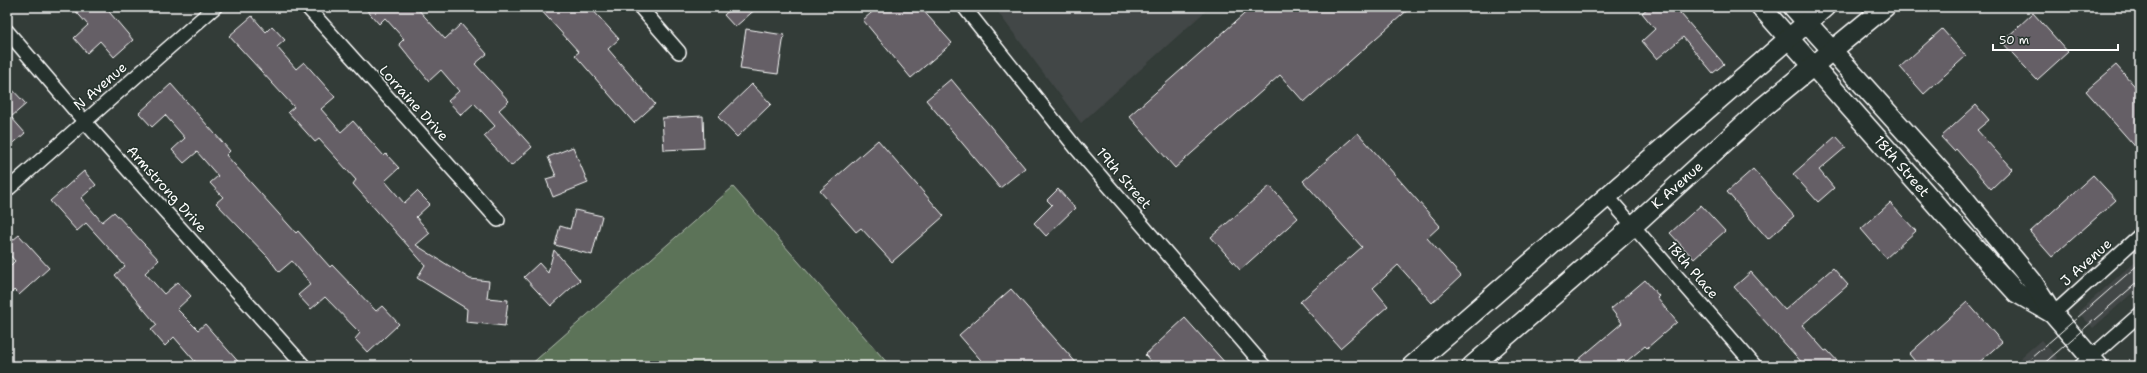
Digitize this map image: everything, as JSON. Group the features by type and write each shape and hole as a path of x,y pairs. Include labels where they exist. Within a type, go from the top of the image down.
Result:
{"main road":[{"name":"18th Street","path":"1761,7 1946,216 2017,293 2053,314"},
{"name":"18th Street","path":"1793,7 1953,185 2032,281 2053,314 2090,363"},
{"path":"1412,366 1825,7"},
{"name":"K Avenue","path":"1472,366 1633,226 1762,108 1885,7"}],"street":[{"name":"N Avenue","path":"7,190 215,7"},
{"name":"Lorraine Drive","path":"307,7 498,220"},
{"path":"640,7 679,52"},
{"name":"19th Street","path":"964,7 1076,148 1264,366"},
{"name":"Armstrong Drive","path":"7,31 84,121 304,366"},
{"name":"18th Place","path":"1607,196 1755,366"},
{"name":"J Avenue","path":"2053,314 2140,235"},
{"path":"2090,363 2140,314"}],"shaded area":[{"path":"994,7 1210,7 1081,123"},
{"path":"2140,257 2140,286 2093,328 2078,312"},
{"path":"2041,340 2058,358 2050,366 2011,366"}],"green space":[{"path":"733,187 890,366 529,366"}],"building":[{"path":"72,7 105,7 133,40 114,57 100,41 87,53 74,38 88,25"},
{"path":"364,7 416,7 445,39 461,24 487,54 475,64 509,101 499,110 532,147 511,166 484,136 495,126 474,103 461,115 448,101 459,91 441,70 429,81 399,44 404,39 385,18 379,24"},
{"path":"538,7 590,7 619,39 608,49 655,104 634,123 575,55 579,52"},
{"path":"733,7 758,7 735,27 724,15"},
{"path":"878,7 920,7 952,43 911,78 863,20"},
{"path":"1252,7 1411,7 1304,102 1280,75 1175,168 1129,116"},
{"path":"1649,7 1675,7 1724,64 1713,73 1683,37 1657,59 1642,41 1655,29 1642,13"},
{"path":"2033,13 2068,52 2037,80 2002,42"},
{"path":"252,16 266,32 272,26 285,40 277,47 296,69 304,62 335,97 321,109 341,132 353,121 384,156 386,154 399,168 385,181 404,203 417,191 430,204 416,217 430,233 416,245 470,279 489,281 487,298 508,300 505,326 466,322 467,309 417,278 425,265 353,184 356,180 319,139 315,142 288,112 294,107 229,36"},
{"path":"746,29 784,35 778,74 740,69"},
{"path":"1942,29 1966,56 1924,94 1900,67"},
{"path":"2116,65 2140,92 2140,152 2086,91"},
{"path":"951,79 1025,168 1000,188 926,100"},
{"path":"7,84 26,104 11,117 25,133 7,149"},
{"path":"171,84 230,151 226,155 296,233 298,231 330,267 332,265 376,311 382,306 399,324 368,353 355,339 360,333 325,297 311,309 298,295 311,284 292,261 279,272 268,257 216,203 223,197 210,183 218,176 197,152 184,163 172,150 185,138 165,115 152,127 139,113"},
{"path":"752,84 771,104 737,137 718,117"},
{"path":"1976,105 1989,120 1977,130 2012,169 1991,189 1956,149 1954,151 1941,137"},
{"path":"703,116 704,148 664,150 662,118"},
{"path":"1358,133 1440,226 1427,238 1461,276 1432,303 1398,265 1373,288 1388,306 1340,348 1300,302 1362,247 1303,181"},
{"path":"1836,136 1846,147 1819,170 1834,188 1818,202 1793,174"},
{"path":"878,140 944,216 892,262 861,228 856,232 820,191"},
{"path":"573,147 588,183 553,197 546,179 556,176 548,157"},
{"path":"1753,169 1794,216 1768,239 1727,192"},
{"path":"84,171 96,185 81,198 102,222 114,212 159,260 145,273 164,294 178,282 191,296 177,309 198,330 205,324 242,366 199,366 174,337 165,346 151,330 157,325 115,275 125,266 86,223 77,231 50,201"},
{"path":"2093,175 2116,200 2052,257 2030,232"},
{"path":"1270,186 1298,218 1240,270 1211,237"},
{"path":"1058,189 1075,208 1046,236 1034,223 1052,205 1047,200"},
{"path":"1890,203 1916,231 1886,258 1861,229"},
{"path":"1701,205 1725,231 1694,259 1670,233"},
{"path":"575,210 602,216 592,255 555,245 560,226 570,229"},
{"path":"19,235 49,268 19,295 14,290 7,299 7,269 15,261 7,252 7,245"},
{"path":"554,250 580,280 551,306 524,277 539,263 548,273"},
{"path":"1833,268 1848,285 1802,325 1825,351 1827,350 1842,366 1805,366 1734,287 1751,272 1785,310"},
{"path":"1645,280 1659,296 1657,298 1677,322 1647,348 1645,346 1621,366 1571,366 1622,323 1611,309"},
{"path":"1011,289 1079,366 986,366 959,335"},
{"path":"1967,302 2002,342 1975,366 1919,366 1909,354"},
{"path":"1185,318 1228,366 1155,366 1145,355"}],"tram line":[{"path":"2022,366 2140,263"},
{"path":"2041,366 2140,280"}]}
